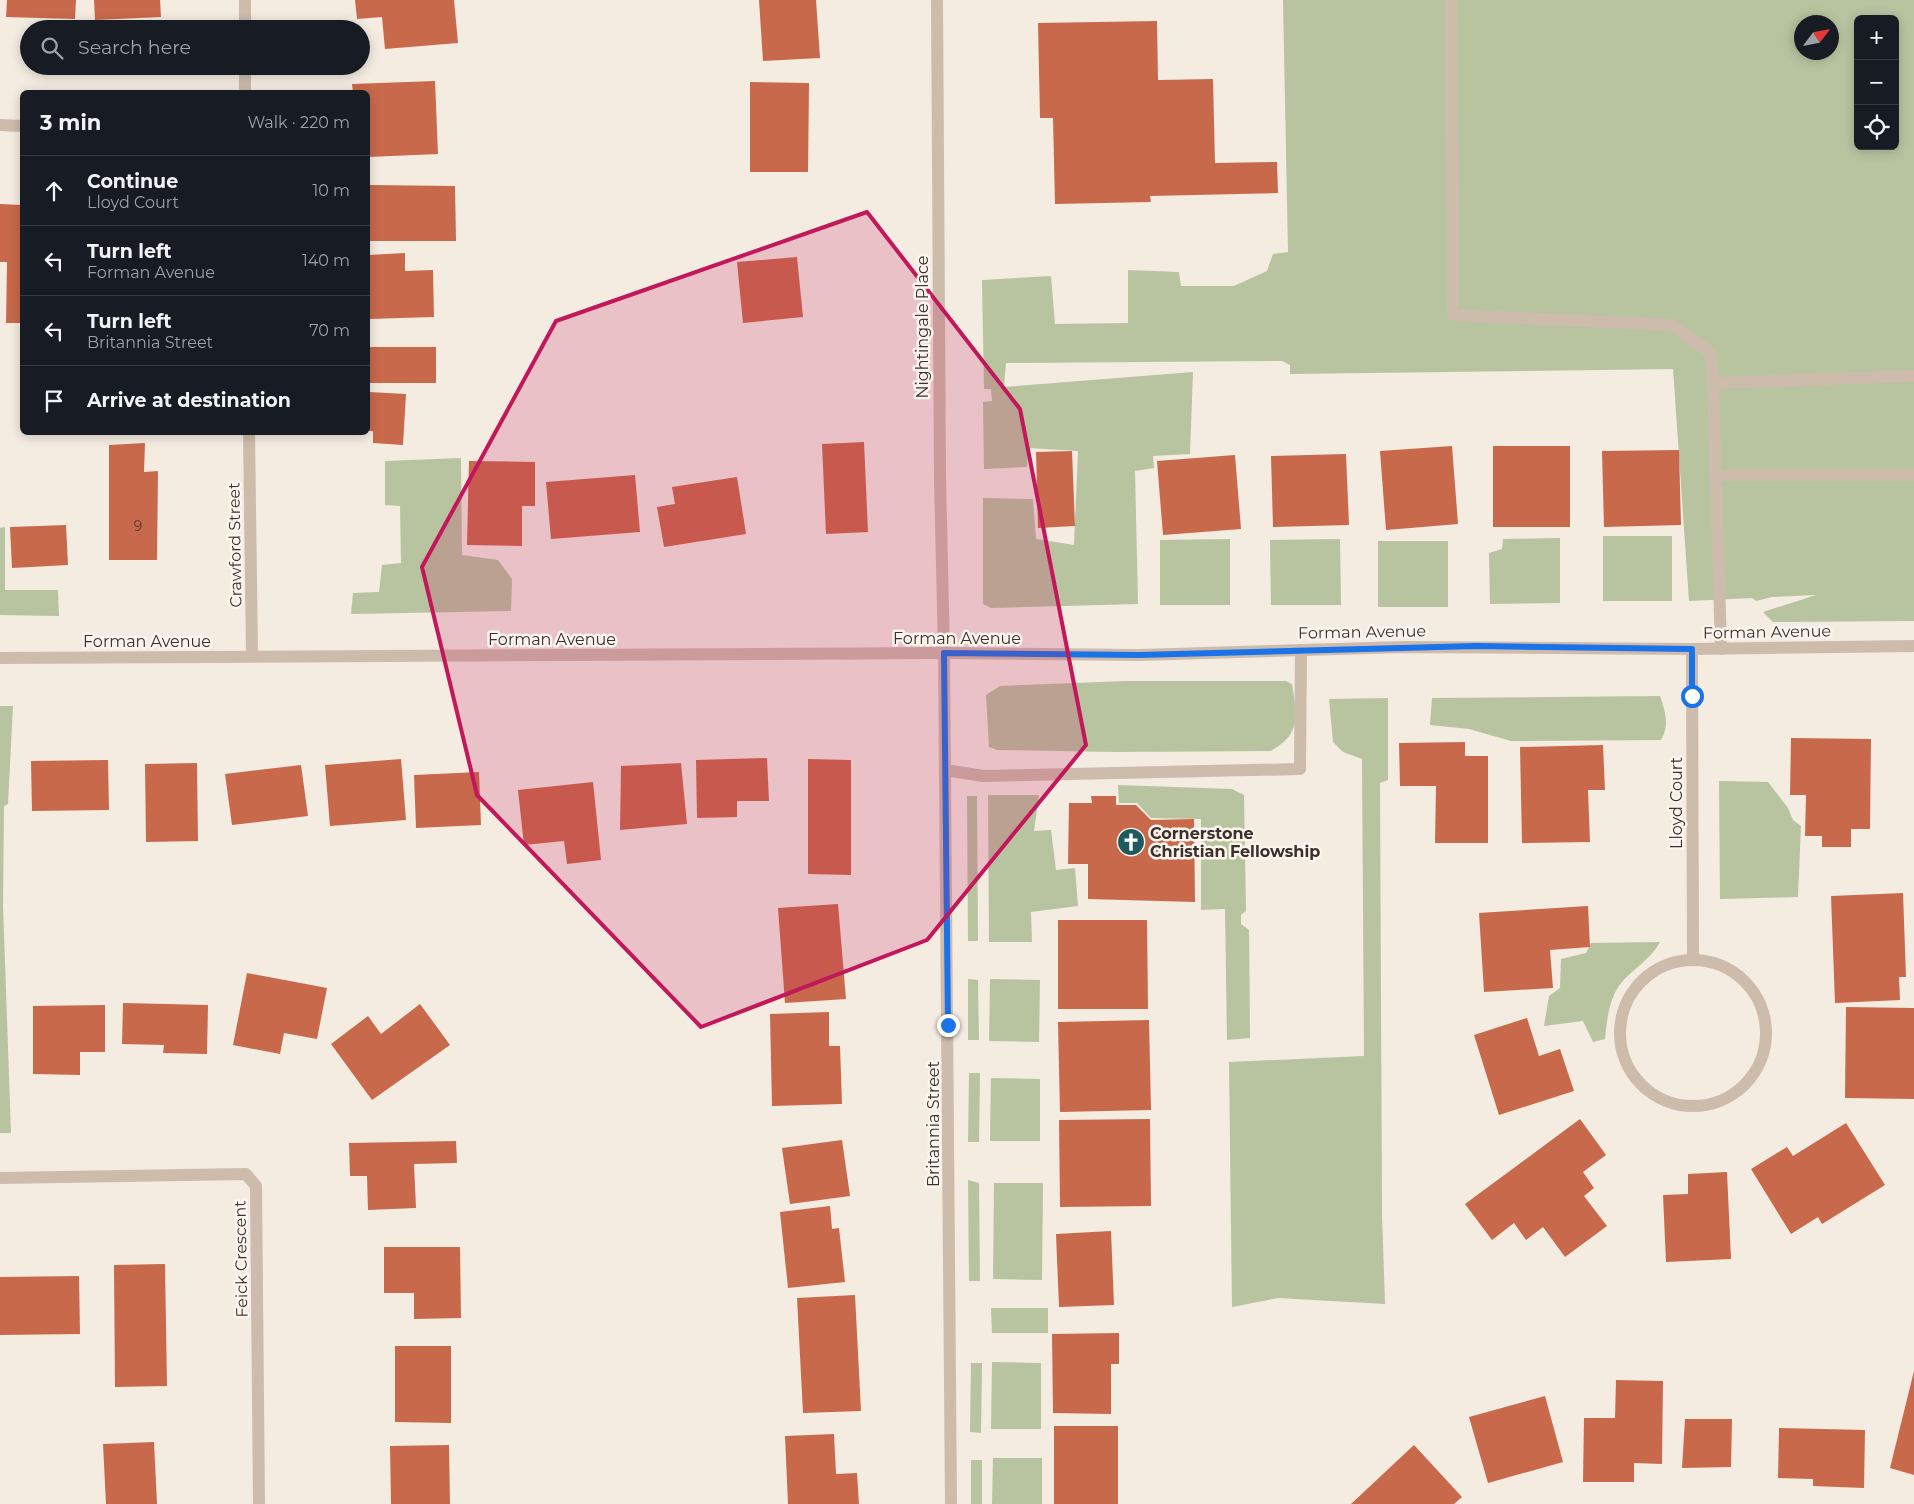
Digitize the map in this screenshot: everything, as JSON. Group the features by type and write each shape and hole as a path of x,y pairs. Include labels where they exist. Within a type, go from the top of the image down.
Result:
{"street":[{"path":"245,0 245,20"},
{"name":"Nightingale Place","path":"937,0 940,477 944,653"},
{"path":"1451,0 1453,315 1671,325 1710,352 1714,383 1721,649"},
{"path":"245,75 245,90"},
{"path":"0,126 20,126"},
{"path":"1714,383 1914,376"},
{"name":"Crawford Street","path":"249,435 252,656"},
{"path":"1716,475 1914,475"},
{"name":"Forman Avenue","path":"0,658 944,653 1139,655 1476,646 1692,649 1914,646"},
{"name":"Lloyd Court","path":"1692,649 1693,957"},
{"path":"945,770 983,776 1300,769 1301,650"},
{"name":"Britannia Street","path":"944,653 952,1504"},
{"path":"1693,957 1728,968 1748,984 1761,1006 1766,1031 1765,1046 1757,1069 1740,1090 1713,1104 1688,1107 1652,1094 1634,1077 1622,1052 1619,1026 1626,1002 1644,978 1666,964 1693,957"},
{"name":"Feick Crescent","path":"0,1178 246,1174 256,1186 259,1504"}],"highlighted area":[{"path":"867,212 1020,409 1086,745 927,940 701,1027 477,795 422,567 556,321"}],"green space":[{"path":"1283,0 1914,0 1914,621 1773,622 1763,612 1816,595 1772,597 1756,601 1752,598 1689,601 1673,369 1290,374 1290,365 1282,361 1006,363 1004,387 1193,372 1190,454 1153,456 1154,468 1135,471 1138,604 991,608 983,604 983,498 1033,499 1036,539 1074,545 1078,451 1028,448 1027,467 984,469 983,402 992,401 991,389 984,389 982,280 1051,276 1055,324 1128,323 1128,270 1179,272 1181,286 1234,286 1267,271 1273,254 1288,252"},
{"path":"461,458 462,555 498,560 512,579 511,611 351,614 353,593 379,592 382,565 401,563 400,506 385,505 385,461"},
{"path":"5,527 5,590 58,590 59,616 0,615 0,528"},
{"path":"1603,536 1672,536 1672,601 1603,601"},
{"path":"1560,538 1560,603 1490,604 1489,553 1502,549 1503,539"},
{"path":"1230,539 1230,605 1160,605 1160,540"},
{"path":"1340,539 1341,605 1271,605 1270,540"},
{"path":"1378,541 1448,541 1448,607 1378,607"},
{"path":"1126,681 1286,681 1292,684 1296,715 1295,723 1288,737 1271,751 1116,752 997,750 989,747 986,695 1000,686"},
{"path":"1660,696 1666,723 1661,740 1511,741 1469,729 1430,725 1432,698"},
{"path":"1388,698 1388,780 1380,783 1382,1213 1385,1304 1278,1298 1232,1307 1229,1062 1364,1056 1362,759 1343,752 1333,742 1329,699"},
{"path":"0,706 13,706 8,804 4,806 3,905 11,1133 0,1133"},
{"path":"1719,781 1768,782 1788,808 1793,820 1801,826 1798,897 1720,899"},
{"path":"1118,785 1232,789 1244,795 1246,911 1241,915 1241,924 1249,930 1250,1038 1227,1040 1225,909 1201,910 1201,819 1151,818 1137,803 1119,803"},
{"path":"988,795 1039,795 1034,831 1051,830 1056,870 1075,868 1078,906 1031,912 1032,942 989,942"},
{"path":"967,796 977,796 978,941 968,941"},
{"path":"1660,942 1652,953 1622,982 1614,995 1609,1009 1605,1039 1593,1042 1583,1021 1544,1026 1549,996 1560,988 1561,959 1586,953 1591,943"},
{"path":"968,979 978,980 979,1040 968,1040"},
{"path":"990,979 1040,980 1039,1042 989,1041"},
{"path":"969,1073 980,1073 979,1142 968,1142"},
{"path":"991,1078 1040,1079 1040,1141 990,1141"},
{"path":"968,1180 979,1183 980,1281 969,1281"},
{"path":"994,1183 1043,1183 1042,1280 993,1279"},
{"path":"991,1308 1048,1308 1048,1333 992,1333"},
{"path":"992,1362 1041,1363 1041,1429 991,1429"},
{"path":"971,1363 982,1363 981,1433 970,1432"},
{"path":"993,1458 1042,1458 1042,1504 992,1504"},
{"path":"971,1460 982,1460 982,1504 971,1504"}],"building":[{"path":"7,0 76,0 75,19 6,17"},
{"path":"94,0 160,0 161,17 95,20"},
{"path":"355,0 454,0 458,43 385,49 382,17 357,19"},
{"path":"759,0 816,0 820,58 763,61"},
{"path":"1157,21 1158,80 1213,79 1215,163 1277,162 1278,193 1150,196 1151,202 1055,204 1053,118 1040,118 1038,23"},
{"path":"435,81 438,154 370,157 370,90 353,90 352,84"},
{"path":"750,82 809,83 808,172 750,172"},
{"path":"370,185 455,186 456,241 370,241"},
{"path":"0,204 20,205 20,323 6,323 7,262 0,262"},
{"path":"405,253 405,271 433,270 434,317 370,319 370,255"},
{"path":"797,257 803,317 743,323 737,262"},
{"path":"370,347 436,347 436,383 370,383"},
{"path":"370,392 406,394 403,445 373,443 373,431 370,431"},
{"path":"864,442 868,532 826,534 822,444"},
{"path":"145,443 144,472 158,471 157,560 109,560 109,445"},
{"path":"1452,446 1458,524 1386,530 1380,451"},
{"path":"1493,446 1570,446 1570,527 1493,527"},
{"path":"1679,450 1681,525 1604,527 1602,451"},
{"path":"1072,451 1075,526 1038,528 1036,452"},
{"path":"1346,454 1349,525 1273,527 1271,456"},
{"path":"1235,455 1241,529 1163,535 1157,461"},
{"path":"469,461 535,462 535,506 522,506 522,546 467,545"},
{"path":"635,475 640,532 551,539 546,482"},
{"path":"737,477 746,534 664,547 657,507 675,504 672,487"},
{"path":"66,525 68,565 12,568 10,527"},
{"path":"1791,738 1871,739 1870,829 1851,829 1851,847 1822,847 1822,836 1805,836 1806,795 1790,795"},
{"path":"1465,742 1465,756 1488,756 1488,843 1435,843 1436,786 1400,786 1399,743"},
{"path":"1603,745 1605,790 1588,790 1590,842 1522,843 1520,747"},
{"path":"767,758 769,801 737,801 737,817 697,818 696,760"},
{"path":"401,759 406,820 330,826 325,765"},
{"path":"808,759 851,760 851,875 808,874"},
{"path":"108,760 109,810 32,811 31,761"},
{"path":"197,763 198,841 146,842 145,764"},
{"path":"681,763 687,824 620,830 621,766"},
{"path":"301,765 308,816 232,825 225,774"},
{"path":"479,772 481,825 416,828 414,775"},
{"path":"593,782 601,860 567,864 564,841 524,845 518,790"},
{"name":"Cornerstone Christian Fellowship","path":"1091,796 1116,796 1116,805 1136,805 1151,820 1194,819 1195,902 1088,899 1088,864 1068,864 1069,803 1092,803"},
{"path":"1903,893 1906,977 1899,977 1900,1000 1835,1003 1831,896"},
{"path":"838,904 846,999 785,1003 778,908"},
{"path":"1588,906 1590,947 1550,950 1553,988 1484,992 1479,913"},
{"path":"1058,920 1147,920 1148,1009 1058,1009"},
{"path":"247,973 327,988 317,1039 284,1033 280,1054 233,1045"},
{"path":"123,1003 208,1005 207,1054 163,1053 164,1045 122,1044"},
{"path":"420,1004 450,1045 372,1100 331,1044 368,1016 381,1034"},
{"path":"105,1005 105,1052 80,1052 80,1075 33,1074 33,1006"},
{"path":"1846,1007 1914,1008 1914,1099 1845,1098"},
{"path":"829,1012 829,1046 840,1046 842,1104 772,1106 770,1014"},
{"path":"1527,1018 1539,1056 1560,1049 1574,1091 1499,1115 1474,1035"},
{"path":"1149,1020 1151,1110 1060,1112 1058,1022"},
{"path":"1150,1119 1151,1206 1060,1207 1059,1120"},
{"path":"1580,1119 1606,1155 1583,1172 1594,1188 1584,1196 1607,1226 1565,1257 1543,1227 1526,1240 1514,1223 1492,1240 1465,1204"},
{"path":"1846,1123 1885,1185 1822,1224 1818,1217 1791,1234 1751,1169 1787,1147 1793,1156"},
{"path":"842,1140 850,1196 790,1204 782,1148"},
{"path":"456,1141 457,1163 414,1164 416,1208 368,1210 367,1176 350,1176 349,1143"},
{"path":"1727,1172 1731,1259 1666,1262 1663,1195 1688,1194 1688,1174"},
{"path":"830,1206 832,1229 839,1228 845,1282 788,1288 780,1212"},
{"path":"1111,1231 1114,1305 1059,1307 1056,1234"},
{"path":"384,1247 460,1247 461,1318 414,1319 414,1293 384,1293"},
{"path":"165,1264 167,1386 115,1387 114,1265"},
{"path":"79,1276 80,1334 0,1335 0,1277"},
{"path":"855,1295 861,1411 803,1413 797,1298"},
{"path":"1119,1333 1119,1364 1111,1364 1111,1414 1053,1413 1052,1334"},
{"path":"395,1346 451,1346 451,1423 395,1422"},
{"path":"1914,1371 1914,1475 1890,1468"},
{"path":"1616,1380 1663,1381 1662,1464 1634,1463 1634,1482 1583,1482 1584,1418 1615,1418"},
{"path":"1545,1396 1563,1462 1488,1483 1469,1417"},
{"path":"1685,1419 1732,1419 1731,1467 1682,1468"},
{"path":"1054,1426 1118,1426 1118,1504 1054,1504"},
{"path":"1779,1428 1865,1430 1864,1488 1813,1486 1813,1479 1778,1478"},
{"path":"834,1434 836,1474 857,1473 859,1504 788,1504 785,1436"},
{"path":"154,1442 157,1504 106,1504 103,1444"},
{"path":"449,1445 450,1504 391,1504 390,1446"},
{"path":"1414,1445 1462,1497 1454,1504 1351,1504"}],"place":[{"name":"Cornerstone Christian Fellowship","path":"1131,842"}],"route":[{"path":"948,1025 944,653 1139,655 1476,646 1692,649 1692,696"}]}
